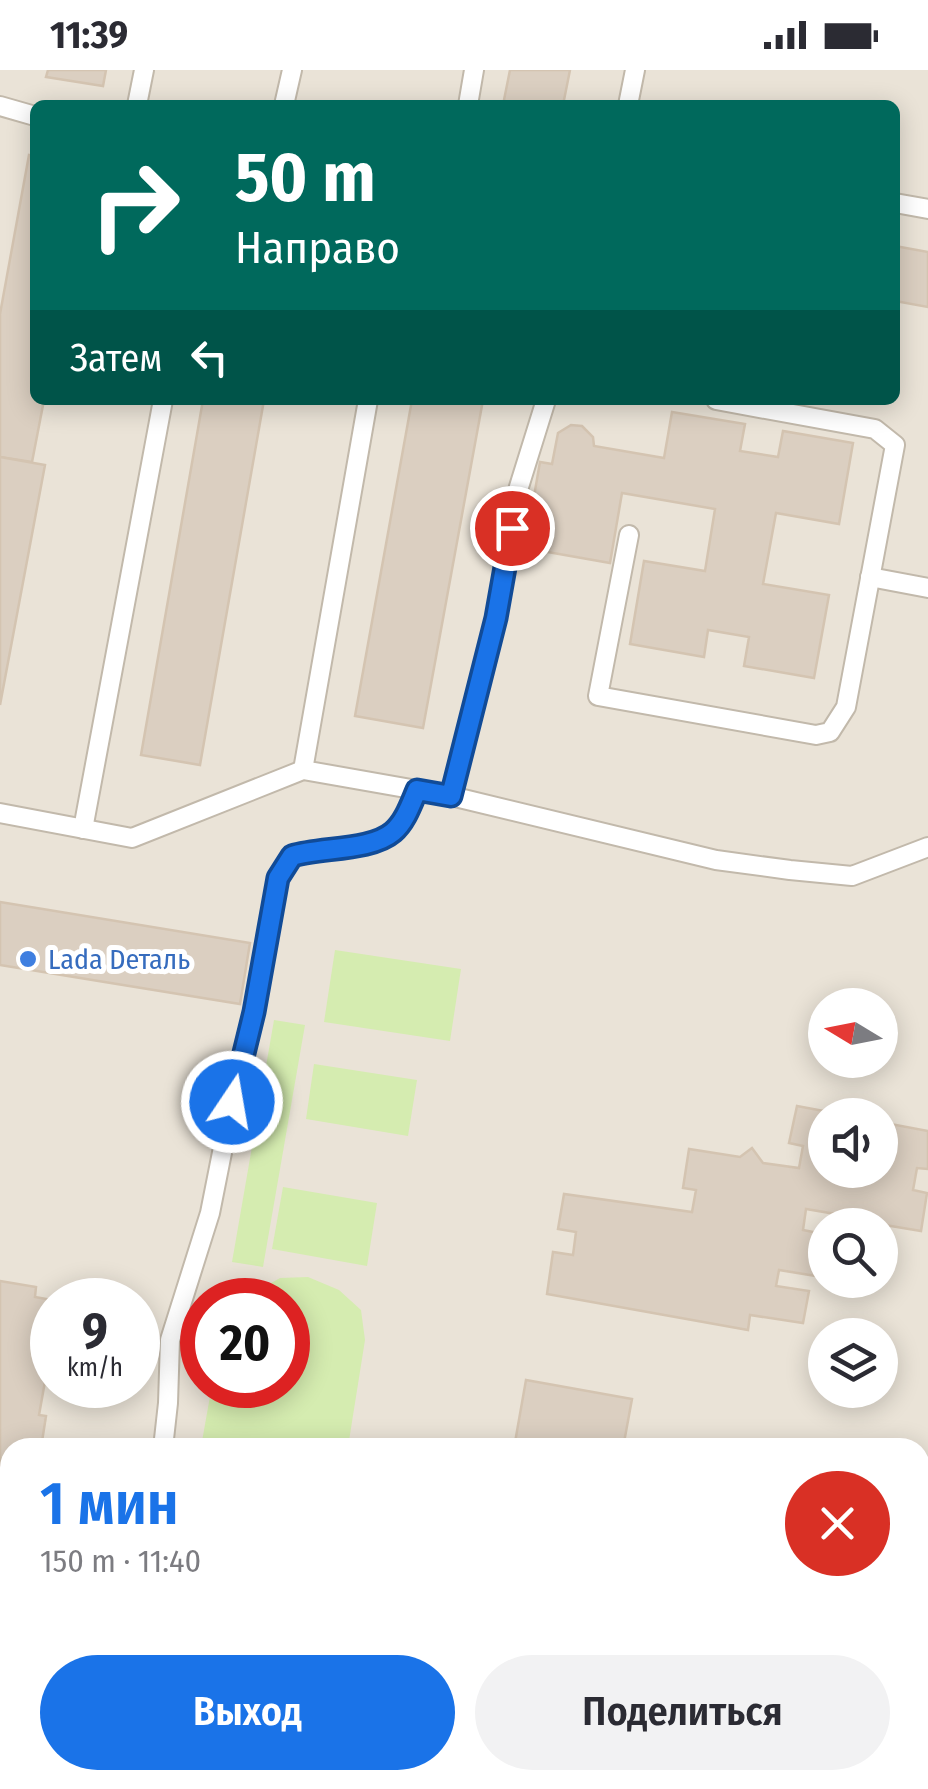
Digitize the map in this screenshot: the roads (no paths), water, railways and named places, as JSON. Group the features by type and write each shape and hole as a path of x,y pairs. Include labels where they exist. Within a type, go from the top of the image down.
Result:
{"lane":[{"path":"137,100 144,70"},
{"path":"285,100 292,70"},
{"path":"469,100 474,70"},
{"path":"629,100 635,70"},
{"path":"0,106 30,115"},
{"path":"900,204 928,209"},
{"path":"83,829 162,405"},
{"path":"302,770 367,405"},
{"path":"451,796 496,618 518,490 544,405"},
{"path":"630,535 598,696 816,735 830,732 846,707 895,444 874,429 743,405"},
{"path":"870,577 928,588"},
{"path":"0,813 132,838 302,770 451,796 716,860 790,870 852,876 928,847"},
{"path":"164,1438 170,1340 210,1213 238,1067 254,1012 278,878 292,856 390,836 400,825 417,790"}],"place":[{"name":"Lada Dеталь","path":"28,959"}]}
